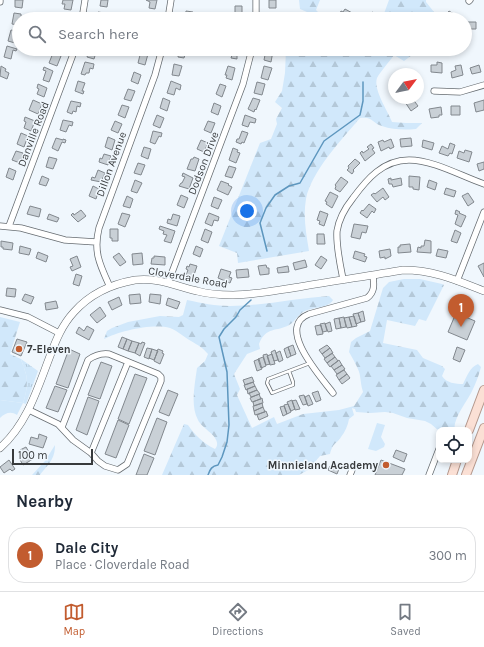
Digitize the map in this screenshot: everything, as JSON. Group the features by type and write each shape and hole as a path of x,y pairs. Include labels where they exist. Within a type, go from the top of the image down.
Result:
{"main road":[{"path":"470,427 484,390"},
{"path":"466,475 484,428"},
{"path":"452,475 456,463"}],"street":[{"path":"83,12 85,0"},
{"path":"169,12 171,0"},
{"path":"256,0 256,12"},
{"name":"Danville Road","path":"9,226 72,56"},
{"name":"Dillon Avenue","path":"110,287 98,259 96,242 98,228 155,75 160,56"},
{"name":"Dodson Drive","path":"168,283 243,84 250,56"},
{"path":"434,91 460,92 484,85"},
{"path":"343,279 337,239 338,224 349,203 365,182 378,170 403,160 420,161 484,184"},
{"path":"457,280 484,212"},
{"path":"0,226 9,226 38,232 65,240 96,242"},
{"name":"Cloverdale Road","path":"0,448 17,431 29,410 59,333 67,320 92,296 110,287 135,280 158,281 204,292 234,295 261,293 403,270 415,270 438,274 484,291"},
{"path":"333,393 300,346 296,334 296,328 299,321 309,314 367,298 371,295 374,289 373,275"},
{"path":"0,310 28,317 59,333"},
{"path":"29,410 62,427 73,440 91,453 98,461 112,469 118,470 127,464 160,381 160,377 158,374 109,354 103,353 93,357 88,360 62,427"},
{"path":"91,453 128,362"},
{"path":"429,475 436,457"}],"lane":[{"path":"289,371 294,384 272,392 267,383 268,380 289,371 311,362"}],"green space":[{"path":"299,0 320,0 316,10 318,12 307,12 300,9"},
{"path":"389,0 426,0 434,12 385,12"},
{"path":"286,56 393,56 377,78 376,83 379,94 392,122 422,123 416,129 408,130 382,126 368,118 360,118 328,156 309,189 306,199 305,218 309,251 238,263 237,253 219,246 260,143 271,139 277,124 276,119 282,108 275,102 282,91"},
{"path":"396,56 411,56 404,61"},
{"path":"404,279 420,279 444,285 426,321 419,319 415,326 387,320 383,343 417,350 423,358 442,366 445,369 442,376 451,383 463,384 469,372 475,365 478,364 481,367 470,395 458,416 455,427 436,427 436,428 425,421 407,418 393,413 356,412 355,409 352,408 354,415 349,419 345,431 339,440 333,445 330,454 320,456 308,470 299,475 162,475 184,424 188,425 193,432 211,447 215,449 217,445 215,437 198,420 194,408 197,368 205,361 208,354 198,345 170,328 155,326 146,327 118,333 104,339 107,331 128,322 160,316 179,317 183,315 187,300 219,305 242,306 329,296 333,300 328,305 305,311 289,325 272,330 265,334 259,344 260,349 247,354 234,374 240,389 237,395 252,428 274,417 277,424 303,414 339,410 354,406 363,392 359,371 349,352 351,342 370,331 383,288 389,282"},
{"path":"0,317 20,322 10,354 21,359 26,375 27,387 23,403 0,400"},
{"path":"21,359 38,371 26,404 23,403 27,379"},
{"path":"0,400 23,403 17,415 8,413 0,418"},
{"path":"377,423 385,425 381,437 385,444 384,447 376,451 368,449"},
{"path":"55,445 54,454 48,465 40,475 32,475 45,461"}],"building":[{"path":"15,0 23,0 22,8 15,7"},
{"path":"63,0 73,0 71,10 64,9 65,4 62,4"},
{"path":"101,0 108,0 107,7 100,6"},
{"path":"146,0 157,0 155,9 149,8 150,2"},
{"path":"269,0 276,0 276,8 269,8"},
{"path":"235,6 242,6 242,12 235,12"},
{"path":"345,9 350,12 343,12"},
{"path":"472,22 476,22 476,29 472,29"},
{"path":"11,30 12,30 12,42 8,41"},
{"path":"7,46 12,48 11,59 4,57"},
{"path":"52,56 61,56 57,66 49,63"},
{"path":"87,56 95,56 94,59"},
{"path":"140,56 147,56 145,65 138,63"},
{"path":"232,56 237,56 237,59 231,58"},
{"path":"265,56 272,56 271,62 264,60"},
{"path":"85,62 94,64 93,69 90,68 89,73 86,73 85,75 81,74"},
{"path":"437,62 442,63 442,73 431,72 431,65 437,65"},
{"path":"174,64 182,66 179,76 172,75"},
{"path":"461,65 463,75 452,78 451,72 456,70 455,66"},
{"path":"479,65 481,72 472,74 470,68"},
{"path":"1,66 9,73 7,79 0,76"},
{"path":"228,66 235,68 232,80 226,78 227,75 225,75"},
{"path":"264,66 272,68 268,80 261,78"},
{"path":"44,67 53,71 49,82 43,80 46,71 43,70"},
{"path":"134,72 141,75 138,84 131,81"},
{"path":"78,81 85,83 82,91 84,91 83,94 75,91"},
{"path":"171,81 181,85 180,90 176,88 174,95 167,93"},
{"path":"257,82 265,84 262,95 254,93"},
{"path":"38,84 47,88 44,97 37,94 39,89 37,88"},
{"path":"220,84 226,86 222,97 216,94"},
{"path":"128,89 135,91 131,101 124,99"},
{"path":"163,98 170,101 167,111 160,108"},
{"path":"253,98 260,100 254,112 248,109"},
{"path":"33,100 42,104 38,114 29,110"},
{"path":"484,100 484,110 476,112 474,103"},
{"path":"71,101 81,103 80,107 77,106 76,112 73,111 72,114 67,112"},
{"path":"214,103 221,106 218,115 211,112"},
{"path":"406,104 416,104 418,106 411,111"},
{"path":"122,105 129,107 125,118 118,115"},
{"path":"451,106 460,106 460,115 451,115"},
{"path":"441,107 442,115 431,118 429,109"},
{"path":"157,115 164,118 160,128 153,125"},
{"path":"245,115 256,119 255,123 250,122 248,127 242,125"},
{"path":"25,117 35,121 31,131 24,128 26,122 24,121"},
{"path":"63,120 73,122 72,126 69,125 66,132 60,130"},
{"path":"115,121 122,124 118,133 111,130"},
{"path":"208,121 215,123 211,133 204,130"},
{"path":"153,131 162,133 161,137 159,136 155,144 150,142"},
{"path":"242,131 248,133 244,143 242,142 241,144 236,142"},
{"path":"21,133 28,136 24,147 17,144"},
{"path":"108,137 115,140 112,150 105,147"},
{"path":"56,138 66,140 65,143 62,142 58,151 52,148"},
{"path":"411,138 412,146 401,147 400,139"},
{"path":"391,139 394,147 390,149 389,147 381,151 378,142 383,140 384,142"},
{"path":"201,140 208,143 204,152 197,149"},
{"path":"423,140 434,143 432,150 422,147"},
{"path":"450,143 455,145 452,154 450,153 448,156 439,153 442,146 448,149"},
{"path":"371,144 375,153 365,161 360,153 362,151 363,153 369,149 367,147"},
{"path":"144,147 151,149 148,159 141,156"},
{"path":"233,148 238,150 237,152 240,153 236,163 229,160"},
{"path":"465,150 472,152 469,162 457,158 459,151 464,153"},
{"path":"16,151 23,153 20,163 12,160"},
{"path":"104,154 111,156 108,165 99,162 100,158 102,159"},
{"path":"49,157 57,159 53,169 46,167"},
{"path":"194,157 199,159 195,171 187,169 191,159"},
{"path":"355,159 360,163 353,170 354,171 352,174 347,170 349,168 348,166"},
{"path":"484,162 484,169 479,171 477,164"},
{"path":"138,163 145,165 141,175 134,173"},
{"path":"229,166 236,168 232,178 225,176"},
{"path":"9,168 16,171 13,180 6,177"},
{"path":"98,170 105,173 101,182 91,180 92,177 95,178"},
{"path":"183,173 193,178 189,189 179,186 185,177 182,176"},
{"path":"42,176 49,179 46,186 39,184"},
{"path":"409,176 420,177 419,190 409,187"},
{"path":"341,177 348,182 340,192 335,189 335,185"},
{"path":"391,178 391,180 401,178 402,185 393,187 392,184 389,184 388,179"},
{"path":"135,180 142,183 137,193 131,191"},
{"path":"429,180 437,183 435,190 427,187"},
{"path":"221,181 232,187 228,195 217,190"},
{"path":"93,186 99,189 96,199 89,196"},
{"path":"383,188 389,197 385,200 383,197 377,202 371,195"},
{"path":"446,188 456,191 454,197 444,194"},
{"path":"330,192 338,196 332,208 326,204 327,202 325,201"},
{"path":"468,193 474,202 468,206 462,196"},
{"path":"181,195 188,198 184,208 177,205"},
{"path":"127,196 133,199 130,208 123,206"},
{"path":"214,197 222,200 218,209 211,206"},
{"path":"369,204 376,209 374,213 372,211 367,218 360,213"},
{"path":"30,206 41,209 39,217 27,214"},
{"path":"81,210 86,216 78,222 71,215 73,213 74,215"},
{"path":"456,210 466,216 461,227 455,224 458,215 455,214"},
{"path":"320,211 328,214 324,226 319,224 320,221 317,220"},
{"path":"122,213 130,215 125,227 118,224"},
{"path":"209,213 219,217 218,221 214,220 212,226 205,223"},
{"path":"49,214 59,218 57,222 47,219"},
{"path":"173,214 180,216 177,226 167,223 168,219 171,220"},
{"path":"354,224 368,226 366,233 362,232 360,239 351,237"},
{"path":"160,226 175,231 171,243 164,241 167,235 163,234 164,231 159,229"},
{"path":"110,229 118,229 118,241 112,241 112,238 110,238"},
{"path":"205,229 212,232 208,243 201,240"},
{"path":"455,230 461,233 457,243 451,241"},
{"path":"317,234 324,234 325,244 317,244"},
{"path":"425,240 431,241 431,253 417,252 418,247 421,248 421,246 424,246"},
{"path":"1,241 13,243 12,250 3,249 3,247 1,247"},
{"path":"410,244 411,252 398,253 398,247 400,247 400,245"},
{"path":"20,246 31,249 29,255 19,253"},
{"path":"196,246 203,249 200,257 193,254"},
{"path":"390,249 391,256 385,259 385,257 380,258 379,251"},
{"path":"438,249 448,251 446,258 436,256"},
{"path":"355,251 365,254 364,256 367,257 365,262 353,258"},
{"path":"38,252 48,256 46,262 36,258"},
{"path":"119,253 126,262 120,266 113,257"},
{"path":"142,253 143,264 133,265 132,254"},
{"path":"77,256 81,267 72,271 70,267 73,266 70,259"},
{"path":"154,256 165,257 165,265 151,264"},
{"path":"321,256 327,260 321,269 315,265"},
{"path":"305,260 307,267 295,270 293,263"},
{"path":"484,263 484,277 478,266"},
{"path":"190,264 197,266 193,278 186,275 188,270 186,269 187,266 189,267"},
{"path":"266,265 267,268 269,268 269,274 260,275 258,266"},
{"path":"288,266 289,272 278,273 277,268"},
{"path":"221,269 231,272 229,277 232,278 230,283 218,278"},
{"path":"248,269 249,277 237,278 236,270"},
{"path":"76,274 82,276 79,286 73,284"},
{"path":"7,288 16,289 15,297 6,296"},
{"path":"25,294 34,297 31,304 22,300"},
{"path":"140,294 141,303 130,304 129,295"},
{"path":"150,294 161,295 160,304 149,302"},
{"path":"119,297 122,305 112,310 108,302"},
{"path":"168,298 180,302 177,309 166,305"},
{"path":"56,301 58,308 46,310 45,303"},
{"path":"100,307 106,316 97,323 90,315"},
{"path":"363,311 365,321 361,322 358,313"},
{"path":"358,313 361,322 356,324 353,314"},
{"path":"456,313 475,321 467,340 448,332"},
{"path":"354,316 357,326 352,327 349,317"},
{"path":"344,317 346,327 341,328 339,318"},
{"path":"349,317 352,327 347,328 344,318"},
{"path":"339,318 341,328 336,329 334,319"},
{"path":"330,322 332,331 328,332 325,324"},
{"path":"325,323 327,331 323,332 320,324"},
{"path":"321,325 323,334 317,335 315,326"},
{"path":"87,326 94,330 89,340 76,333 79,327 84,331"},
{"path":"122,337 127,339 123,349 118,347"},
{"name":"7-Eleven","path":"17,339 27,342 21,356 12,352"},
{"path":"127,339 132,341 128,351 123,349"},
{"path":"132,341 139,343 135,353 128,351"},
{"path":"142,342 145,343 140,356 135,353 139,343 141,344"},
{"path":"293,345 296,354 291,356 288,347"},
{"path":"327,345 330,348 322,354 319,350"},
{"path":"288,347 291,356 287,358 284,349"},
{"path":"457,347 465,350 460,362 453,359"},
{"path":"147,348 152,349 149,359 144,357"},
{"path":"330,348 333,353 325,358 322,354"},
{"path":"69,349 80,354 68,388 56,384"},
{"path":"152,349 158,351 154,360 149,358"},
{"path":"158,349 163,351 162,353 164,354 160,364 154,361"},
{"path":"275,350 278,360 274,361 271,352"},
{"path":"280,351 283,360 279,362 276,353"},
{"path":"332,353 335,357 327,363 324,359"},
{"path":"267,354 270,364 266,365 263,355"},
{"path":"272,354 275,364 270,365 267,356"},
{"path":"263,357 266,366 261,368 258,359"},
{"path":"335,357 338,361 330,367 327,363"},
{"path":"259,359 262,369 257,371 254,361"},
{"path":"339,360 342,365 334,370 331,366"},
{"path":"101,362 112,366 100,399 88,395"},
{"path":"342,365 345,369 337,374 334,370"},
{"path":"344,370 347,374 339,380 336,375"},
{"path":"135,374 147,378 129,424 118,419"},
{"path":"347,374 350,378 342,384 339,380"},
{"path":"252,377 254,382 245,385 243,380"},
{"path":"253,382 255,386 246,390 244,385"},
{"path":"55,386 67,390 58,412 46,408"},
{"path":"255,386 257,390 248,394 247,389"},
{"path":"168,390 178,394 169,416 159,412"},
{"path":"257,390 260,394 251,397 249,393"},
{"path":"318,391 321,400 316,402 312,393"},
{"path":"259,394 261,399 252,402 250,398"},
{"path":"304,395 307,404 303,405 299,396"},
{"path":"309,395 313,404 308,406 305,397"},
{"path":"88,397 99,401 87,435 76,430"},
{"path":"262,398 263,403 254,406 253,402"},
{"path":"292,400 295,409 291,411 287,402"},
{"path":"296,400 300,409 295,410 292,401"},
{"path":"262,403 263,407 254,411 253,406"},
{"path":"288,404 291,412 287,414 284,405"},
{"path":"284,406 287,414 283,416 280,407"},
{"path":"263,407 265,412 255,415 254,411"},
{"path":"266,411 268,416 259,420 257,415"},
{"path":"157,418 167,422 155,455 144,451"},
{"path":"118,420 129,425 116,458 105,454"},
{"path":"39,434 47,437 43,448 29,444 31,437 38,439"},
{"path":"26,447 33,459 23,465 19,458 23,456 20,450"},
{"path":"396,450 407,454 404,462 393,457"},
{"path":"144,454 154,458 147,475 136,475"},
{"path":"9,460 15,469 12,471 10,469 4,473 0,467"},
{"name":"Minnieland Academy","path":"381,460 405,469 402,475 375,475"},
{"path":"330,466 339,469 337,474 328,470"}],"waterway":[{"path":"267,251 260,223 266,208 275,195 289,186 300,183 324,141 360,115 363,101 363,82"},
{"path":"208,475 212,468 218,465 222,457 227,442 229,425 227,372 219,337 240,310 251,300"}],"place":[{"name":"Dale City","path":"461,327"},
{"name":"7-Eleven","path":"19,349"},
{"name":"Minnieland Academy","path":"386,465"}]}
